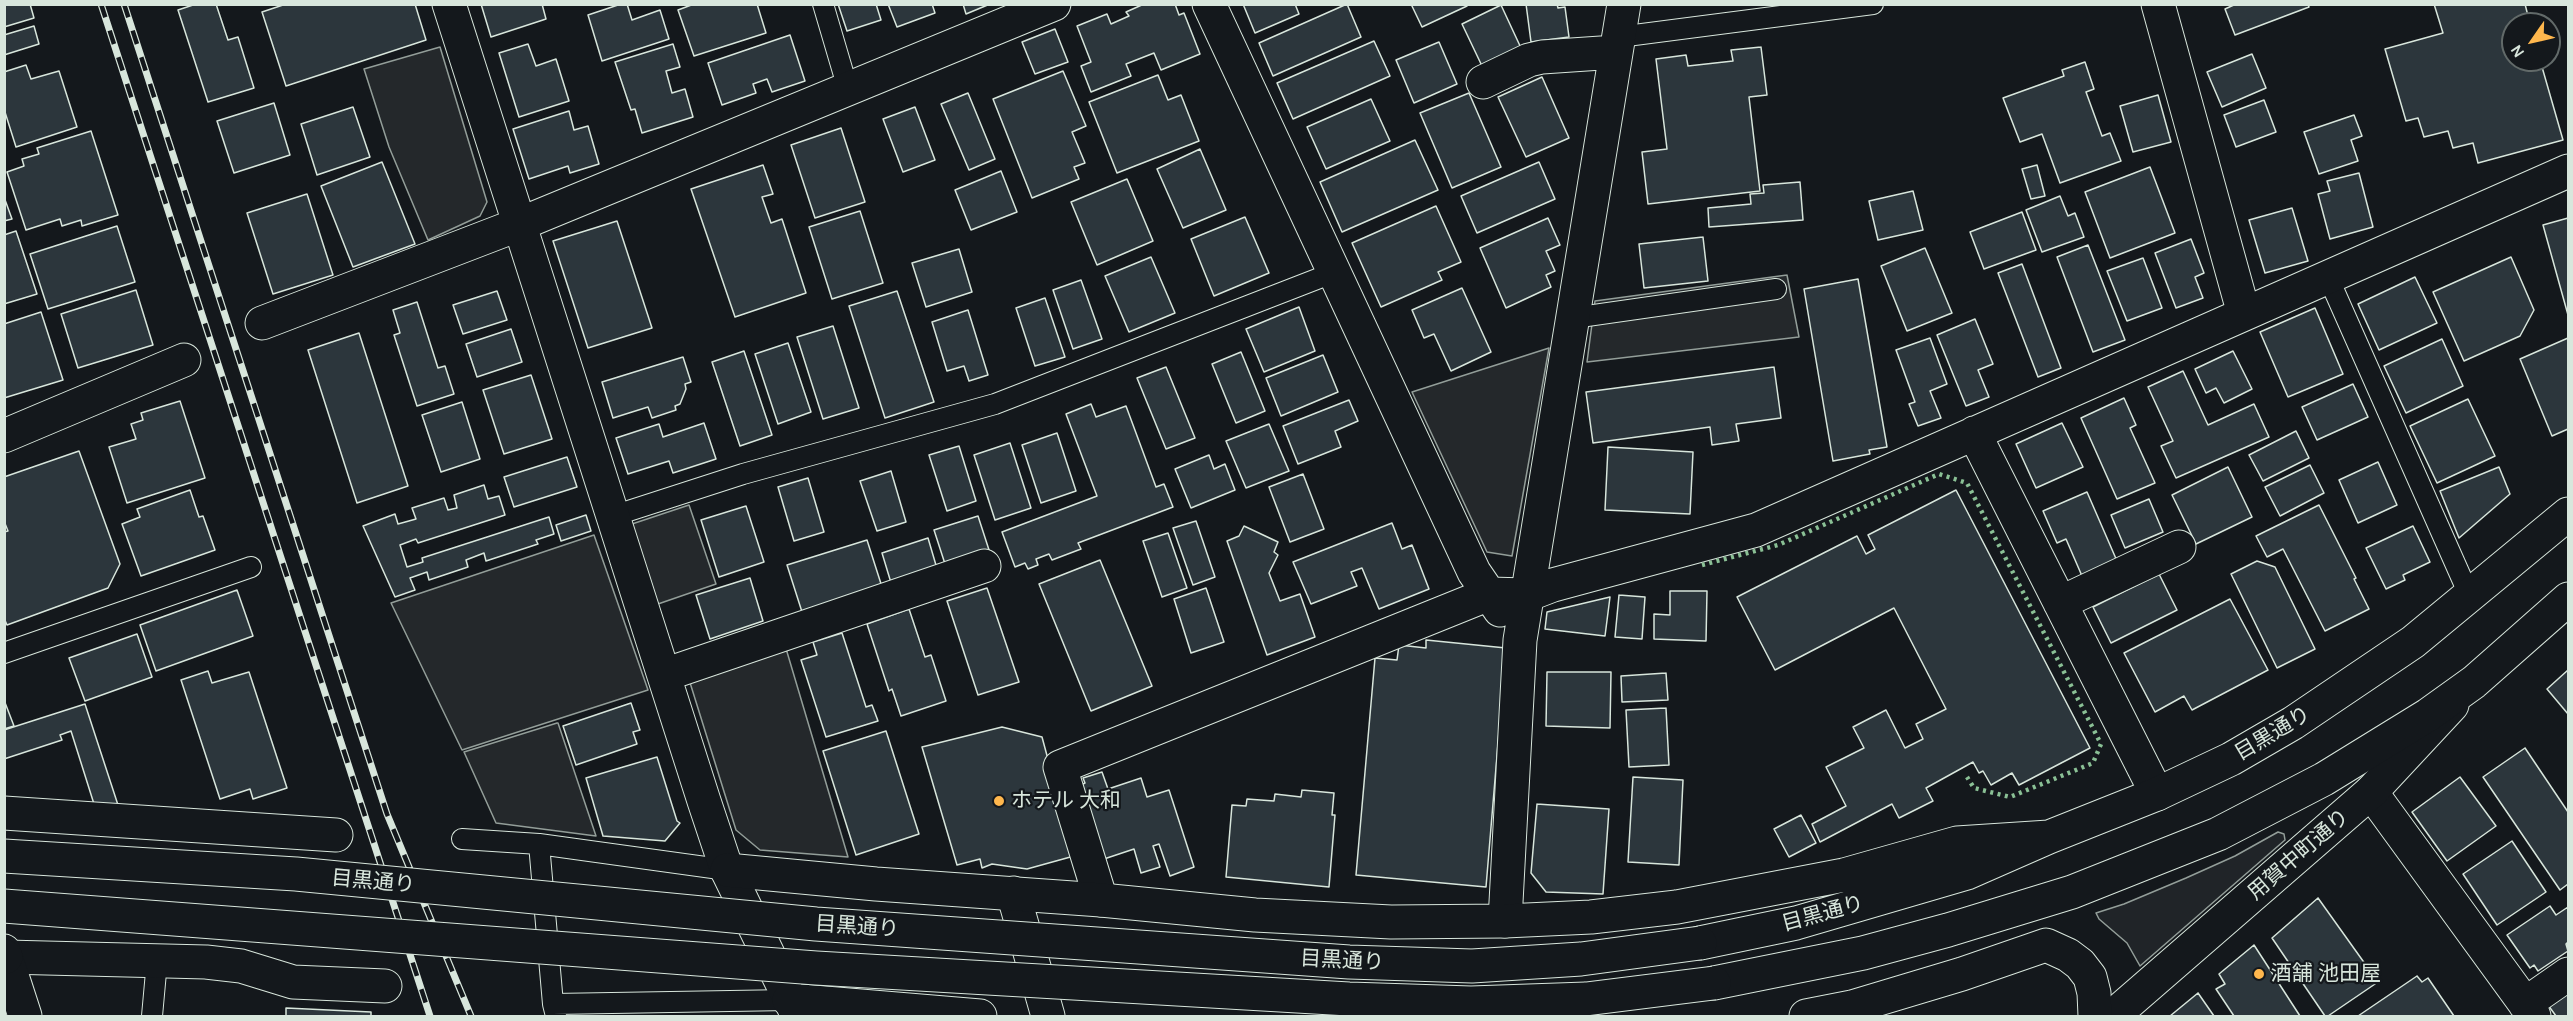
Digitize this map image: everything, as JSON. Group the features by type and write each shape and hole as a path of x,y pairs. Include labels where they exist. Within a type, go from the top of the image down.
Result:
{"street":[{"path":"449,4 727,870 793,1008 980,1017"},
{"path":"262,323 520,224 1054,4"},
{"path":"1209,4 1474,572 1520,640"},
{"path":"1505,921 1520,640 1624,4"},
{"path":"2158,4 2244,314"},
{"path":"1483,82 1529,60 1618,45"},
{"path":"1101,900 1060,767 1489,594 1527,595 1553,585 1756,530 2568,171"},
{"path":"4,436 184,360"},
{"path":"1974,433 2157,794"},
{"name":"目黒通り","path":"4,856 296,874 816,924 1349,962 1472,966 1581,959 1700,943 1796,923 1967,873 2157,794 2231,759 2293,723 2413,642 2568,514"},
{"path":"2060,603 2179,547"},
{"path":"664,675 984,566"},
{"name":"目黒通り","path":"4,906 816,968 1349,999 1471,1003 1586,999 1714,983 1863,953 2030,905 2165,856 2271,808 2385,744 2474,682 2568,599"},
{"name":"用賀中町通り","path":"2113,1017 2371,792 2474,682"},
{"path":"2371,792 2530,1010 2568,974"},
{"path":"4,813 336,835"},
{"path":"727,870 876,884 1101,900 1255,915 1391,922 1505,921 1591,917 1677,907 1844,875 1957,843 2049,837"},
{"path":"1013,893 1048,1017"},
{"path":"1962,975 1999,940 2030,905"},
{"path":"1948,930 1999,940 2046,945 2068,955 2080,964 2090,977 2094,993 2095,1017"},
{"path":"1806,1017 1852,1007 1962,975 2046,945"},
{"path":"25,1017 5,955 241,966 293,982 385,986"}],"lane":[{"path":"823,4 848,89"},
{"path":"1618,45 1873,4"},
{"path":"613,516 743,474 995,404 1335,273"},
{"path":"2328,277 2470,597"},
{"path":"1573,318 1776,289"},
{"path":"4,653 250,567"},
{"path":"462,839 539,844 727,870"},
{"path":"539,844 554,1010 793,1008"},
{"path":"152,1017 157,961"}],"shaded area":[{"path":"440,47 487,202 480,216 428,240 389,147 364,69"},
{"path":"1787,275 1799,337 1587,362 1595,301"},
{"path":"1549,348 1512,556 1487,552 1412,392"},
{"path":"689,505 716,584 658,604 632,524"},
{"path":"594,535 648,690 462,750 391,603"},
{"path":"779,625 848,857 760,850 736,830 682,657"},
{"path":"558,723 596,836 496,823 464,752"},
{"path":"2278,832 2284,834 2285,840 2140,966 2127,943 2099,919 2096,913 2186,878 2235,856"}],"building":[{"path":"4,4 30,4 34,18 4,27"},
{"path":"196,4 216,4 228,40 238,37 254,88 208,102 178,10"},
{"path":"286,4 415,4 426,40 286,86 262,12"},
{"path":"481,4 542,4 546,19 491,37"},
{"path":"627,4 632,20 660,10 669,39 602,61 588,15"},
{"path":"694,4 757,4 766,33 694,56 678,10"},
{"path":"838,4 876,4 881,20 847,31"},
{"path":"888,4 932,4 935,13 897,27"},
{"path":"963,4 990,4 966,14"},
{"path":"1144,4 1175,4 1179,15 1184,13 1200,54 1161,70 1154,53 1126,64 1131,76 1091,92 1081,66 1091,62 1077,26 1107,14 1111,24 1129,16 1126,12"},
{"path":"1243,4 1295,4 1299,14 1255,33"},
{"path":"1347,4 1361,37 1273,76 1259,43"},
{"path":"1411,4 1466,4 1467,6 1422,27"},
{"path":"1526,4 1557,4 1558,8 1565,7 1569,37 1531,42"},
{"path":"2236,4 2308,4 2309,7 2235,35 2225,9"},
{"path":"2434,4 2525,4 2527,12 2501,12 2501,72 2543,72 2563,140 2478,163 2473,143 2453,148 2448,131 2424,137 2418,118 2406,121 2385,49 2443,33"},
{"path":"1501,5 1521,48 1482,66 1462,24"},
{"path":"34,26 39,44 4,55 4,35"},
{"path":"1055,29 1068,62 1035,74 1022,42"},
{"path":"790,35 805,81 772,92 767,79 753,84 756,93 722,105 708,63"},
{"path":"1374,41 1390,76 1293,119 1277,83"},
{"path":"1439,42 1457,84 1414,103 1396,60"},
{"path":"528,44 536,66 556,59 569,101 519,117 499,53"},
{"path":"673,44 680,67 666,71 672,93 685,89 693,117 642,133 635,109 631,110 615,62"},
{"path":"1761,47 1767,95 1749,97 1760,191 1648,204 1642,152 1667,149 1656,59 1686,55 1688,66 1733,61 1731,50"},
{"path":"2252,54 2266,88 2222,107 2207,72"},
{"path":"2085,62 2094,89 2086,92 2102,136 2110,133 2121,161 2060,183 2042,134 2020,142 2003,98 2064,76 2062,70"},
{"path":"26,65 31,79 59,71 77,127 16,147 4,109 4,72"},
{"path":"1063,71 1086,126 1072,132 1085,163 1074,167 1079,179 1032,198 993,99"},
{"path":"1158,75 1168,100 1181,95 1199,141 1117,173 1089,102"},
{"path":"1542,77 1569,138 1526,157 1498,97"},
{"path":"968,93 995,159 969,170 941,104"},
{"path":"1469,93 1501,167 1452,188 1420,113"},
{"path":"2158,95 2171,142 2133,152 2120,106"},
{"path":"1371,99 1390,141 1326,169 1307,127"},
{"path":"2264,100 2276,132 2236,147 2224,115"},
{"path":"274,103 290,155 234,173 217,121"},
{"path":"353,107 370,157 317,175 301,124"},
{"path":"915,107 935,160 903,172 883,119"},
{"path":"569,111 574,130 588,126 599,164 570,173 568,166 529,179 513,129"},
{"path":"2354,115 2362,136 2351,140 2358,161 2319,174 2304,132"},
{"path":"841,128 865,202 815,218 791,145"},
{"path":"91,131 118,215 82,226 81,220 62,226 60,219 26,230 7,172 24,166 22,159 39,154 37,148"},
{"path":"1415,140 1438,190 1342,232 1320,182"},
{"path":"1200,149 1226,210 1183,228 1157,169"},
{"path":"382,162 415,244 353,267 321,186"},
{"path":"1539,162 1555,199 1477,233 1461,196"},
{"path":"763,165 773,194 762,197 771,223 782,219 806,293 735,317 691,189"},
{"path":"2037,165 2045,196 2031,199 2022,169"},
{"path":"2150,167 2175,233 2110,258 2085,192"},
{"path":"1001,171 1017,212 971,230 955,190"},
{"path":"2359,173 2373,227 2330,239 2318,194 2330,191 2327,181"},
{"path":"1127,179 1153,241 1097,265 1071,202"},
{"path":"1800,182 1803,220 1709,227 1708,208 1751,204 1750,194 1764,193 1763,185"},
{"path":"1913,191 1923,230 1878,240 1869,201"},
{"path":"307,194 333,275 273,294 247,213"},
{"path":"2060,196 2068,216 2075,213 2084,237 2042,252 2026,210"},
{"path":"4,197 12,219 4,221"},
{"path":"1436,206 1461,262 1438,272 1442,280 1381,307 1352,243"},
{"path":"2292,208 2308,261 2265,273 2249,220"},
{"path":"860,211 883,283 832,299 809,227"},
{"path":"2022,212 2036,250 1984,269 1970,232"},
{"path":"1245,217 1269,273 1214,296 1191,239"},
{"path":"1548,218 1560,245 1546,251 1555,271 1546,275 1551,287 1506,308 1480,248"},
{"path":"2568,218 2568,315 2543,225"},
{"path":"617,221 652,328 588,348 553,241"},
{"path":"117,226 135,282 48,309 30,254"},
{"path":"16,231 37,294 4,304 4,235"},
{"path":"1703,237 1708,281 1644,288 1639,244"},
{"path":"2191,239 2204,273 2195,277 2203,298 2176,308 2155,253"},
{"path":"2088,245 2125,340 2093,352 2057,257"},
{"path":"1925,248 1952,313 1907,331 1881,266"},
{"path":"959,249 972,292 926,307 912,263"},
{"path":"1151,257 1175,313 1129,332 1105,276"},
{"path":"2511,257 2534,310 2520,336 2464,361 2433,292"},
{"path":"2143,258 2162,308 2127,321 2107,271"},
{"path":"2022,264 2061,368 2038,377 1998,273"},
{"path":"2415,277 2437,323 2379,350 2358,304"},
{"path":"1858,279 1887,447 1869,450 1870,454 1833,461 1804,289"},
{"path":"1081,280 1102,339 1073,349 1053,290"},
{"path":"1462,288 1491,352 1451,371 1434,334 1424,338 1412,310"},
{"path":"136,290 153,345 78,368 61,314"},
{"path":"497,291 507,320 463,334 453,305"},
{"path":"897,291 934,402 885,418 849,306"},
{"path":"1045,298 1065,357 1035,366 1016,308"},
{"path":"417,302 438,368 445,366 454,394 417,406 394,335 400,333 393,310"},
{"path":"1299,307 1315,351 1264,372 1246,329"},
{"path":"2315,308 2343,374 2288,397 2260,332"},
{"path":"968,310 988,375 969,381 964,366 947,371 932,322"},
{"path":"41,312 63,380 4,398 4,324"},
{"path":"1975,319 1993,364 1978,370 1989,397 1966,406 1937,335"},
{"path":"833,326 859,408 823,419 797,337"},
{"path":"511,329 522,362 477,377 466,344"},
{"path":"359,333 408,486 357,503 308,350"},
{"path":"1930,338 1947,384 1930,391 1941,418 1918,426 1909,404 1915,402 1896,350"},
{"path":"2568,338 2568,429 2552,436 2520,359"},
{"path":"2442,339 2463,386 2406,413 2384,366"},
{"path":"788,343 811,412 778,424 755,354"},
{"path":"744,351 772,435 740,446 712,362"},
{"path":"2233,351 2252,389 2224,403 2216,388 2206,393 2195,369"},
{"path":"1241,352 1265,411 1236,423 1212,364"},
{"path":"1323,355 1338,392 1281,416 1266,378"},
{"path":"683,357 691,382 685,384 686,389 680,404 675,406 676,410 652,418 648,407 613,418 602,382"},
{"path":"1166,367 1195,438 1166,449 1137,378"},
{"path":"1774,367 1781,418 1736,424 1739,441 1712,445 1710,427 1593,443 1586,392"},
{"path":"2183,371 2208,425 2254,404 2269,437 2176,478 2161,446 2173,441 2148,387"},
{"path":"531,375 552,439 504,454 483,390"},
{"path":"2353,384 2368,417 2317,440 2302,407"},
{"path":"2124,398 2136,425 2130,428 2155,483 2117,499 2081,418"},
{"path":"2468,399 2495,456 2437,483 2410,426"},
{"path":"1349,400 1358,421 1335,431 1341,447 1298,464 1283,426"},
{"path":"180,401 205,478 127,503 109,447 136,439 131,424 143,420 141,413"},
{"path":"462,402 480,459 441,472 422,415"},
{"path":"1091,404 1096,417 1126,406 1156,487 1164,484 1173,507 1078,543 1081,549 1052,560 1049,554 1036,559 1038,565 1028,569 1025,563 1015,567 1002,532 1097,496 1066,414"},
{"path":"704,423 716,459 673,473 669,461 628,474 616,438 659,424 663,437"},
{"path":"2062,423 2083,467 2036,488 2016,444"},
{"path":"1269,424 1289,471 1246,488 1226,441"},
{"path":"2296,431 2309,458 2263,481 2249,455"},
{"path":"1057,433 1076,491 1041,503 1022,445"},
{"path":"1010,443 1031,508 995,520 974,455"},
{"path":"959,446 976,501 947,511 929,455"},
{"path":"1608,447 1693,452 1690,514 1605,510"},
{"path":"79,451 120,564 108,588 7,625 4,618 4,532 8,531 4,521 4,477"},
{"path":"1209,455 1214,469 1225,464 1235,490 1191,508 1175,469"},
{"path":"567,457 577,487 514,507 504,477"},
{"path":"2378,462 2397,505 2358,523 2339,480"},
{"path":"2310,465 2324,493 2280,516 2265,487"},
{"path":"2228,467 2252,517 2196,544 2172,495"},
{"path":"2499,467 2510,494 2459,538 2440,491"},
{"path":"891,471 906,522 877,531 860,481"},
{"path":"1303,474 1324,529 1290,542 1269,487"},
{"path":"808,478 824,532 794,541 778,487"},
{"path":"484,485 488,499 499,496 505,515 418,543 416,539 400,545 407,567 423,562 422,558 549,517 554,534 536,540 538,544 486,561 484,553 466,560 468,567 429,580 427,572 410,578 415,590 395,597 363,526 395,514 398,524 416,519 412,508 444,498 448,510 457,508 454,495"},
{"path":"190,490 199,517 203,516 215,550 141,576 122,524 140,517 137,509"},
{"path":"1956,490 2090,748 2019,785 2012,773 1991,785 1983,771 1979,773 1973,762 1926,788 1933,801 1899,818 1892,804 1820,842 1812,824 1846,806 1826,767 1864,748 1853,727 1886,710 1905,748 1923,739 1916,724 1946,709 1894,608 1775,670 1737,597 1857,536 1866,554 1875,549 1868,535"},
{"path":"2087,492 2117,561 2082,576 2066,539 2057,543 2043,511"},
{"path":"2149,499 2163,532 2125,548 2111,515"},
{"path":"2319,505 2369,609 2325,631 2283,549 2267,557 2256,536"},
{"path":"746,506 764,562 719,577 701,520"},
{"path":"586,515 591,531 561,541 556,525"},
{"path":"978,516 990,553 946,567 934,530"},
{"path":"1196,521 1215,577 1193,585 1173,528"},
{"path":"1392,523 1402,549 1412,545 1429,589 1379,609 1362,568 1351,572 1357,586 1311,604 1293,562"},
{"path":"1244,526 1278,542 1274,552 1278,555 1269,573 1280,601 1300,594 1315,637 1267,655 1227,541 1239,536"},
{"path":"2413,526 2430,562 2403,575 2405,580 2386,589 2366,548"},
{"path":"1168,533 1187,588 1162,597 1143,541"},
{"path":"928,538 938,572 892,586 882,553"},
{"path":"867,540 883,590 803,615 787,565"},
{"path":"1100,560 1152,686 1091,711 1039,584"},
{"path":"2257,561 2275,567 2315,649 2277,668 2231,574"},
{"path":"2159,574 2177,610 2111,643 2093,607"},
{"path":"750,578 763,621 710,639 696,595"},
{"path":"987,588 1019,682 978,695 947,601"},
{"path":"1206,588 1224,642 1191,653 1174,599"},
{"path":"237,590 253,636 156,671 140,625"},
{"path":"1670,591 1707,591 1706,641 1654,639 1654,614 1670,615"},
{"path":"1619,595 1645,597 1642,639 1615,637"},
{"path":"1610,597 1605,636 1545,629 1547,612"},
{"path":"2230,599 2268,670 2192,710 2184,696 2155,712 2124,653"},
{"path":"909,609 925,657 931,655 946,701 901,716 892,689 889,691 867,624"},
{"path":"842,633 866,707 872,705 878,721 826,737 801,660 817,655 813,642"},
{"path":"137,634 152,677 85,701 69,658"},
{"path":"1426,640 1506,648 1486,887 1356,875 1375,658 1397,660 1399,645 1426,648"},
{"path":"2568,670 2568,714 2547,689"},
{"path":"208,671 212,683 249,672 287,788 253,799 250,789 220,799 181,680"},
{"path":"1547,672 1611,672 1610,728 1546,726"},
{"path":"1666,673 1668,700 1622,702 1621,676"},
{"path":"4,700 14,726 4,729"},
{"path":"631,703 640,730 633,732 637,744 576,765 563,726"},
{"path":"85,704 118,805 94,804 71,731 60,735 62,740 4,759 4,730"},
{"path":"1666,708 1669,765 1629,767 1626,710"},
{"name":"ホテル 大和","path":"1002,727 1042,737 1074,856 1027,869 992,864 982,868 980,859 957,865 922,747"},
{"path":"886,731 919,834 856,855 823,751"},
{"path":"2525,748 2568,812 2568,884 2560,890 2483,777"},
{"path":"657,757 677,821 680,823 665,841 603,836 586,778"},
{"path":"1102,772 1108,789 1141,778 1147,797 1169,790 1194,867 1170,876 1159,844 1153,846 1160,867 1141,873 1134,849 1104,859 1079,786 1085,783 1083,778"},
{"path":"1633,777 1683,780 1679,865 1628,862"},
{"path":"2460,777 2496,826 2447,861 2412,812"},
{"path":"1302,790 1334,793 1332,815 1335,815 1329,887 1226,877 1232,805 1246,806 1247,799 1274,801 1275,794 1301,797"},
{"path":"1537,804 1609,809 1603,894 1546,892 1531,873"},
{"path":"1801,815 1816,843 1789,857 1774,829"},
{"path":"2512,841 2546,892 2497,925 2463,874"},
{"path":"2318,898 2378,982 2328,1016 2325,1016 2272,938"},
{"path":"2550,906 2556,915 2568,907 2568,942 2566,944 2568,951 2538,971 2534,965 2530,968 2507,935"},
{"path":"2254,945 2300,1016 2234,1016 2216,989 2225,984 2219,974"},
{"path":"2417,976 2422,982 2428,978 2454,1016 2358,1016"},
{"path":"2568,991 2568,1016 2556,1016 2548,1005"},
{"path":"2198,993 2214,1016 2170,1016"},
{"path":"286,1008 371,1012 371,1016 286,1016"}],"railway":[{"path":"101,4 430,1016"},
{"path":"124,4 387,814 471,1016"}],"hedge":[{"path":"1702,565 1778,545 1939,474 1967,483 2101,744 2093,763 2010,797 1974,788 1967,777"}],"place":[{"name":"ホテル 大和","path":"999,801"},
{"name":"酒舗 池田屋","path":"2259,974"}]}
